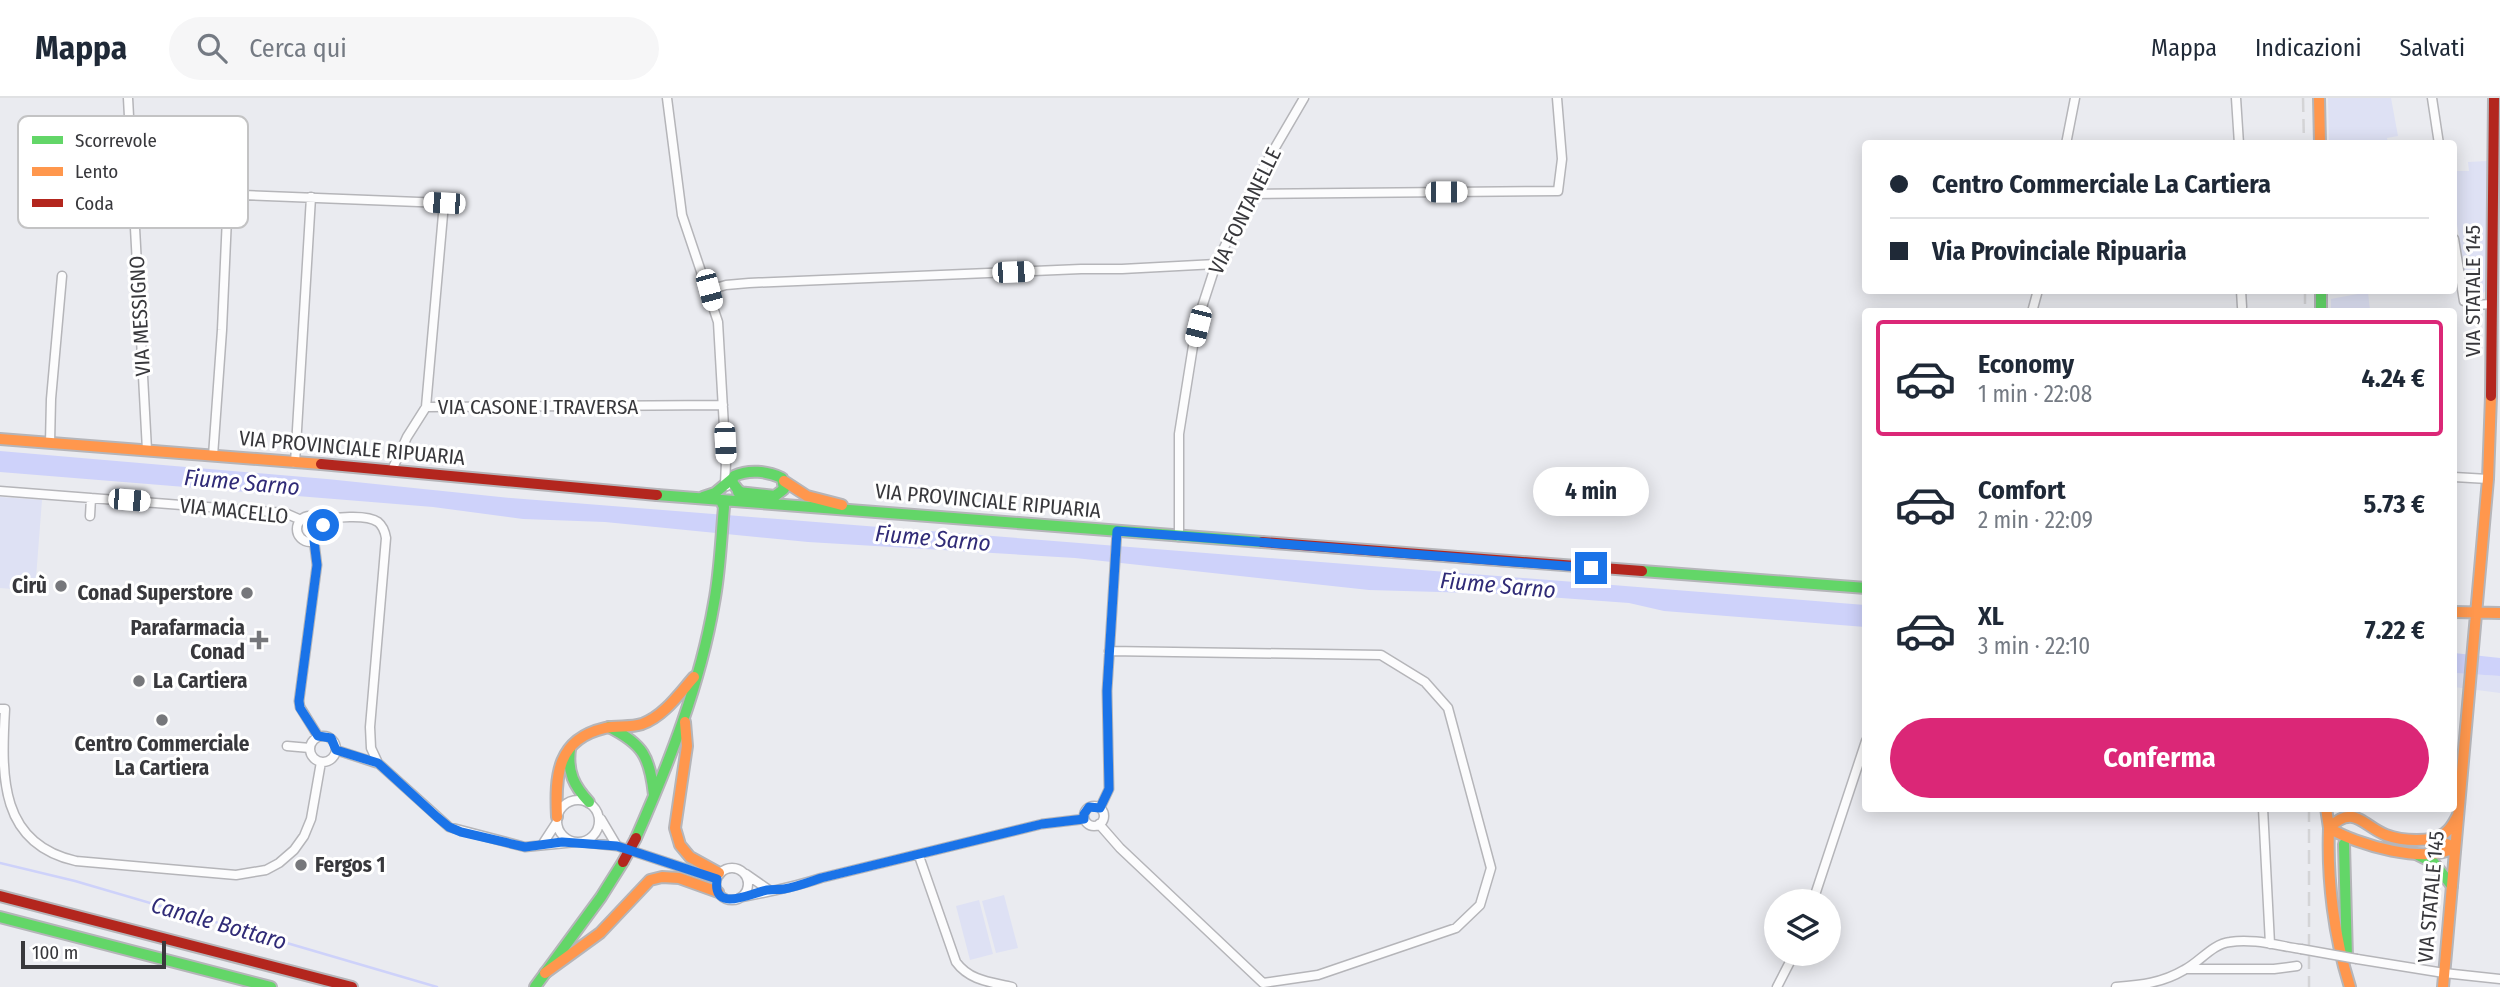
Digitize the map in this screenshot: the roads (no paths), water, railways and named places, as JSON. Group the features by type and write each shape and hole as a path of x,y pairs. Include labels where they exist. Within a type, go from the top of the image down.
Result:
{"main road":[{"path":"2319,98 2319,140"},
{"name":"VIA STATALE 145","path":"2442,987 2488,479 2494,98"},
{"name":"VIA PROVINCIALE RIPUARIA","path":"0,439 862,510 1117,535 1179,537 1862,589"},
{"name":"VIA PROVINCIALE RIPUARIA","path":"732,478 776,474 807,496 862,510"},
{"path":"700,498 715,493 732,478"},
{"path":"730,499 732,478"},
{"path":"535,987 601,897 636,838 654,798 684,717 711,619 732,478"},
{"path":"756,502 782,492 784,481"},
{"name":"VIA PROVINCIALE RIPUARIA","path":"730,499 775,496"},
{"path":"2457,612 2500,613"},
{"path":"557,820 557,771 571,746 583,735 608,727 633,726 648,721 664,709 696,675"},
{"path":"684,717 687,746 675,828 676,838 680,847 694,861 718,876"},
{"path":"608,727 634,741 645,752 651,771 654,798"},
{"path":"571,746 568,773 577,790 589,802"},
{"path":"2327,812 2339,953 2350,987"},
{"path":"2365,812 2371,825"},
{"path":"2432,839 2448,832 2458,815"},
{"path":"2329,828 2337,820 2347,816 2358,817 2380,832 2393,837 2432,839 2455,847"},
{"path":"2329,828 2351,838 2413,853 2440,854 2455,847"},
{"path":"2344,844 2350,987"},
{"path":"2413,853 2434,863 2452,886"},
{"path":"545,974 571,957 609,925 644,883 657,877 687,881 718,892"},
{"path":"0,896 352,987"},
{"path":"0,917 271,987"}],"street":[{"name":"VIA MESSIGNO","path":"128,98 129,116"},
{"path":"667,98 682,215 718,321 726,462 732,478"},
{"name":"VIA FONTANELLE","path":"1179,537 1181,414 1193,346 1216,264 1262,170 1304,98"},
{"path":"1251,194 1558,191 1562,159 1557,98"},
{"path":"2067,140 2075,98"},
{"path":"2235,98 2239,140"},
{"path":"2432,98 2438,140"},
{"path":"248,195 444,203 426,407"},
{"path":"295,463 311,197"},
{"name":"VIA MESSIGNO","path":"136,228 147,450"},
{"path":"213,456 227,228"},
{"path":"2457,257 2464,300 2476,305 2491,304"},
{"path":"709,290 749,282 1081,269 1122,270 1216,264"},
{"path":"50,443 51,399 62,276"},
{"path":"2241,294 2242,307"},
{"name":"VIA CASONE I TRAVERSA","path":"392,470 407,437 426,407 723,405"},
{"path":"726,462 732,478"},
{"path":"2457,477 2488,479"},
{"name":"VIA MACELLO","path":"0,491 285,513 301,520"},
{"path":"90,516 91,498"},
{"path":"321,521 323,533 314,541 305,541 299,536 297,527 301,520 309,516 321,521 330,518 370,519 384,529 386,538 370,727 371,748 378,763 449,827 514,846 578,842 617,846 718,876 733,867 769,890"},
{"path":"1100,808 1109,789 1107,691 1117,535"},
{"path":"314,541 317,565 299,701 300,708 318,736"},
{"path":"1084,819 1089,824 1099,824 1120,848 1262,985 1318,975 1456,928 1480,905 1491,868 1448,708 1425,682 1381,655 1109,651"},
{"path":"3,709 1,770 11,818 25,837 46,852 90,864 236,876 266,870 294,850 304,836 311,819 321,762"},
{"path":"318,736 331,738 336,750 332,758 321,762 314,758 310,748 318,736"},
{"path":"287,746 310,748"},
{"path":"336,750 378,763"},
{"path":"1817,889 1862,753"},
{"path":"542,845 562,806 578,799 589,802 617,846"},
{"path":"1084,819 1089,807 1100,808"},
{"path":"1099,824 1104,816 1100,808"},
{"path":"2263,812 2270,944"},
{"path":"557,820 565,837 578,842 596,833 599,816"},
{"path":"718,876 718,892 727,899 742,897 793,887 1042,824 1084,819"},
{"path":"919,856 956,962 971,977 1012,987"},
{"path":"742,897 749,884 746,874"},
{"path":"2116,987 2155,983 2187,969 2223,944 2240,941 2444,973 2500,979"},
{"path":"1777,987 1788,966"},
{"path":"2187,969 2274,969 2297,966"}],"water":[{"name":"Fiume Sarno","path":"0,451 511,498 1862,605 1862,627 1664,611 1629,603 1509,594 1369,590 1075,558 808,542 605,522 523,519 433,507 0,472"},
{"path":"2457,653 2500,658 2500,676 2457,673"}],"waterway":[{"name":"Canale Bottaro","path":"0,863 75,881 437,987"}],"railway":[{"path":"2303,98 2304,140"},
{"path":"2305,294 2305,308"},
{"path":"2309,812 2309,987"}],"place":[{"name":"Cirù","path":"61,586"},
{"name":"Conad Superstore","path":"247,593"},
{"name":"Parafarmacia Conad","path":"259,640"},
{"name":"La Cartiera","path":"139,681"},
{"name":"Centro Commerciale La Cartiera","path":"162,720"},
{"name":"Fergos 1","path":"301,865"}]}
